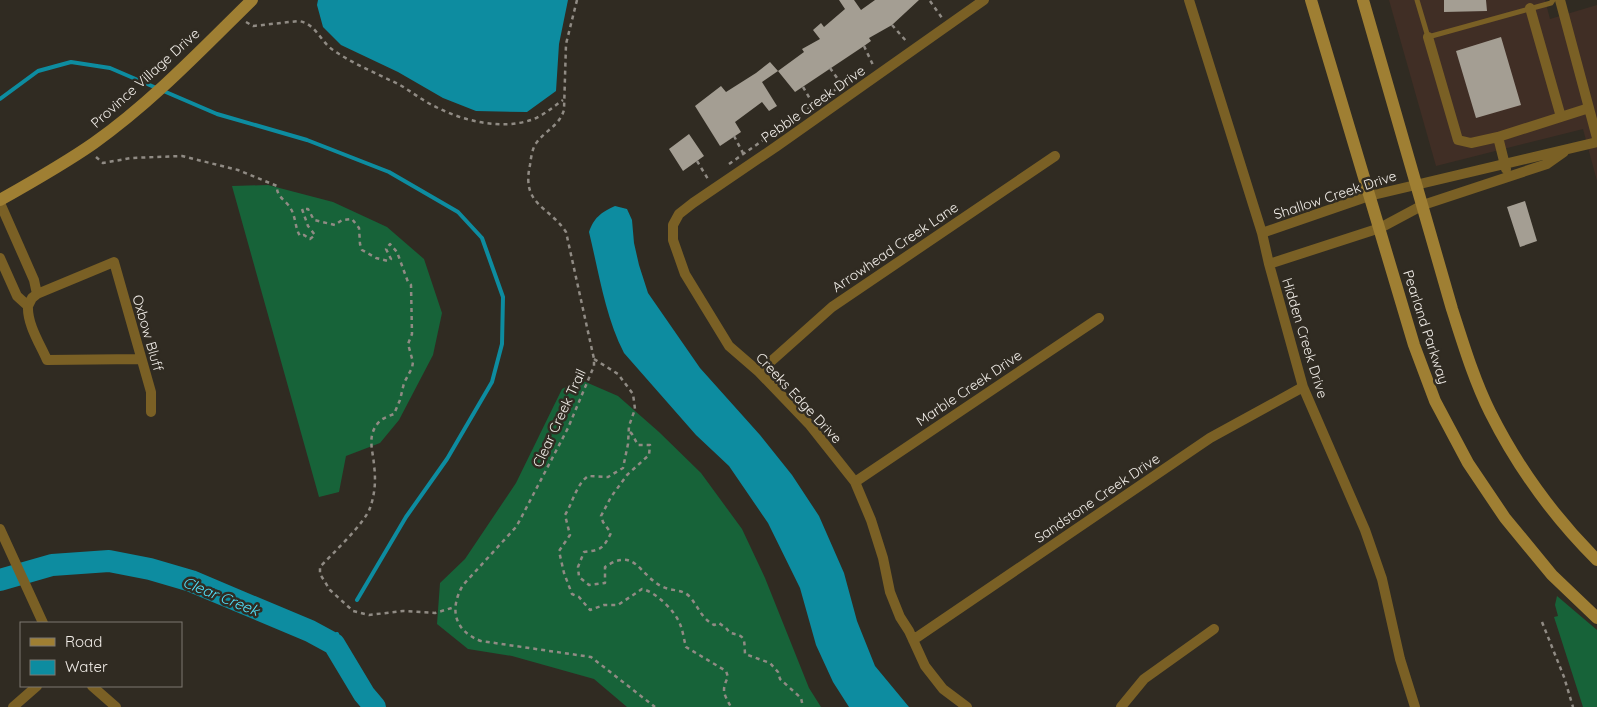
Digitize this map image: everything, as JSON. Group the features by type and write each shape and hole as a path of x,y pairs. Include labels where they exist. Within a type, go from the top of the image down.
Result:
{"main road":[{"name":"Province Village Drive","path":"0,201 54,170 96,142 141,106 252,0"},
{"name":"Pearland Parkway","path":"1311,0 1414,345 1435,401 1468,463 1504,518 1552,575 1597,618"},
{"path":"1363,0 1467,355 1490,412 1518,462 1547,502 1597,560"}],"street":[{"name":"Pebble Creek Drive","path":"672,240 673,225 679,214 984,0"},
{"name":"Hidden Creek Drive","path":"1189,0 1262,234 1303,387 1365,530 1382,579 1400,659 1415,707"},
{"path":"1560,0 1597,138"},
{"path":"1529,4 1561,117"},
{"path":"1428,38 1458,140 1471,143 1498,137 1589,108"},
{"path":"1498,137 1508,177"},
{"name":"Shallow Creek Drive","path":"1262,234 1369,196 1417,183 1597,142"},
{"path":"1269,264 1380,228 1423,206 1547,164 1569,149"},
{"name":"Arrowhead Creek Lane","path":"759,372 832,307 1055,156"},
{"path":"0,201 34,280 37,294 32,298 28,306 28,314 47,360 141,360"},
{"name":"Creeks Edge Drive","path":"672,240 685,274 729,346 759,372 810,424 855,482 874,528 890,592 900,617 925,666 943,689 966,707"},
{"path":"0,258 17,296 28,306"},
{"name":"Oxbow Bluff","path":"37,294 114,262 151,392 151,412"},
{"name":"Marble Creek Drive","path":"855,482 1099,318"},
{"name":"Sandstone Creek Drive","path":"913,640 1210,438 1303,387"},
{"path":"0,529 41,619"},
{"path":"1121,707 1144,679 1214,630"},
{"path":"13,707 36,687"},
{"path":"93,687 116,707"}],"lane":[{"path":"1417,0 1428,38 1529,4 1551,3 1553,0"}],"path":[{"name":"Clear Creek Trail","path":"455,607 457,595 462,585 516,527 568,428 592,372 594,359 566,232 560,223 544,211 536,202 528,182 536,143 556,126 562,118 564,110 566,44 577,0"},
{"path":"930,1 947,26"},
{"path":"934,21 947,12"},
{"path":"238,13 248,24 253,26 305,22 315,30 325,43 342,55 403,87 434,107 469,120 482,123 522,123 542,115 563,100"},
{"path":"892,25 913,50"},
{"path":"900,45 912,36"},
{"path":"864,46 880,74"},
{"path":"725,167 873,64"},
{"path":"830,68 849,96"},
{"path":"803,87 821,116"},
{"path":"734,136 750,165"},
{"path":"96,157 103,163 130,158 182,156 238,170 276,186 281,199 291,208 296,229 300,236 304,235 310,239 314,235 308,226 302,208 308,209 314,220 335,225 342,220 352,219 359,228 362,250 376,258 388,260 391,258 386,248 390,244 397,252 408,282 411,285 412,334 408,344 413,362 412,368 404,383 394,414 380,420 373,431 370,446 374,466 375,490 370,510 320,567 320,574 330,590 352,611 369,615 403,611 435,612 455,607 455,615 459,625 467,634 481,640 586,655 596,660 655,707"},
{"path":"697,161 713,190"},
{"path":"707,178 713,175"},
{"path":"594,359 618,374 633,394 635,409 629,426 630,432 623,468 608,477 588,476 581,481 572,504 565,515 570,535 559,551 564,573 572,594 579,597 590,610 604,605 618,605 642,589 649,590 660,598 680,622 686,647 726,671 728,677 723,686 723,691 731,707"},
{"path":"630,432 638,445 650,445 648,455 627,475 611,497 601,516 610,534 604,546 599,550 584,552 578,567 579,577 589,585 605,583 605,567 616,560 630,560 648,574 650,579 664,588 685,593 705,620 714,625 719,623 730,633 742,636 744,638 745,654 770,663 778,672 780,679 800,698 802,707"},
{"path":"1542,622 1574,707"}],"shaded area":[{"path":"1389,0 1545,0 1550,19 1597,5 1597,181 1583,129 1436,166"}],"green space":[{"path":"268,185 333,202 387,227 424,259 442,313 433,355 399,420 380,443 346,456 339,492 319,497 232,186"},
{"path":"581,380 618,396 701,473 742,529 765,578 809,688 821,707 627,707 594,679 512,656 468,649 437,624 440,583 465,559 516,483 562,389"},
{"path":"1557,596 1597,630 1597,707 1583,707 1554,617 1558,616 1555,605"}],"water":[{"path":"318,0 568,0 559,44 556,91 527,112 476,111 443,98 398,72 341,45 323,27 317,5"},
{"path":"615,206 627,209 632,220 634,243 648,293 700,368 760,435 792,475 819,516 844,573 857,621 875,666 909,707 849,707 833,682 816,645 800,588 768,523 729,466 696,435 624,353 607,309 589,232 598,216"}],"building":[{"path":"839,0 854,0 861,10 875,0 919,0 892,25 869,38 871,41 795,92 778,71 804,52 802,49 820,39 813,30 821,23 824,27 845,9"},
{"path":"1444,0 1486,0 1487,11 1444,12"},
{"path":"1501,37 1521,105 1476,118 1456,51"},
{"path":"770,62 778,71 762,82 777,106 769,111 762,102 735,122 741,132 720,146 695,106 721,86 726,92"},
{"path":"689,134 704,156 683,171 669,149"},
{"path":"1525,201 1537,241 1520,247 1507,207"}],"waterway":[{"path":"0,99 38,71 71,62 110,68 217,114 307,140 389,172 458,212 482,238 503,297 502,344 492,382 447,459 406,517 357,600"},
{"name":"Clear Creek","path":"0,580 52,565 109,561 150,569 191,581 310,631 334,644 364,694 375,707"},
{"path":"334,644 337,634"}]}
